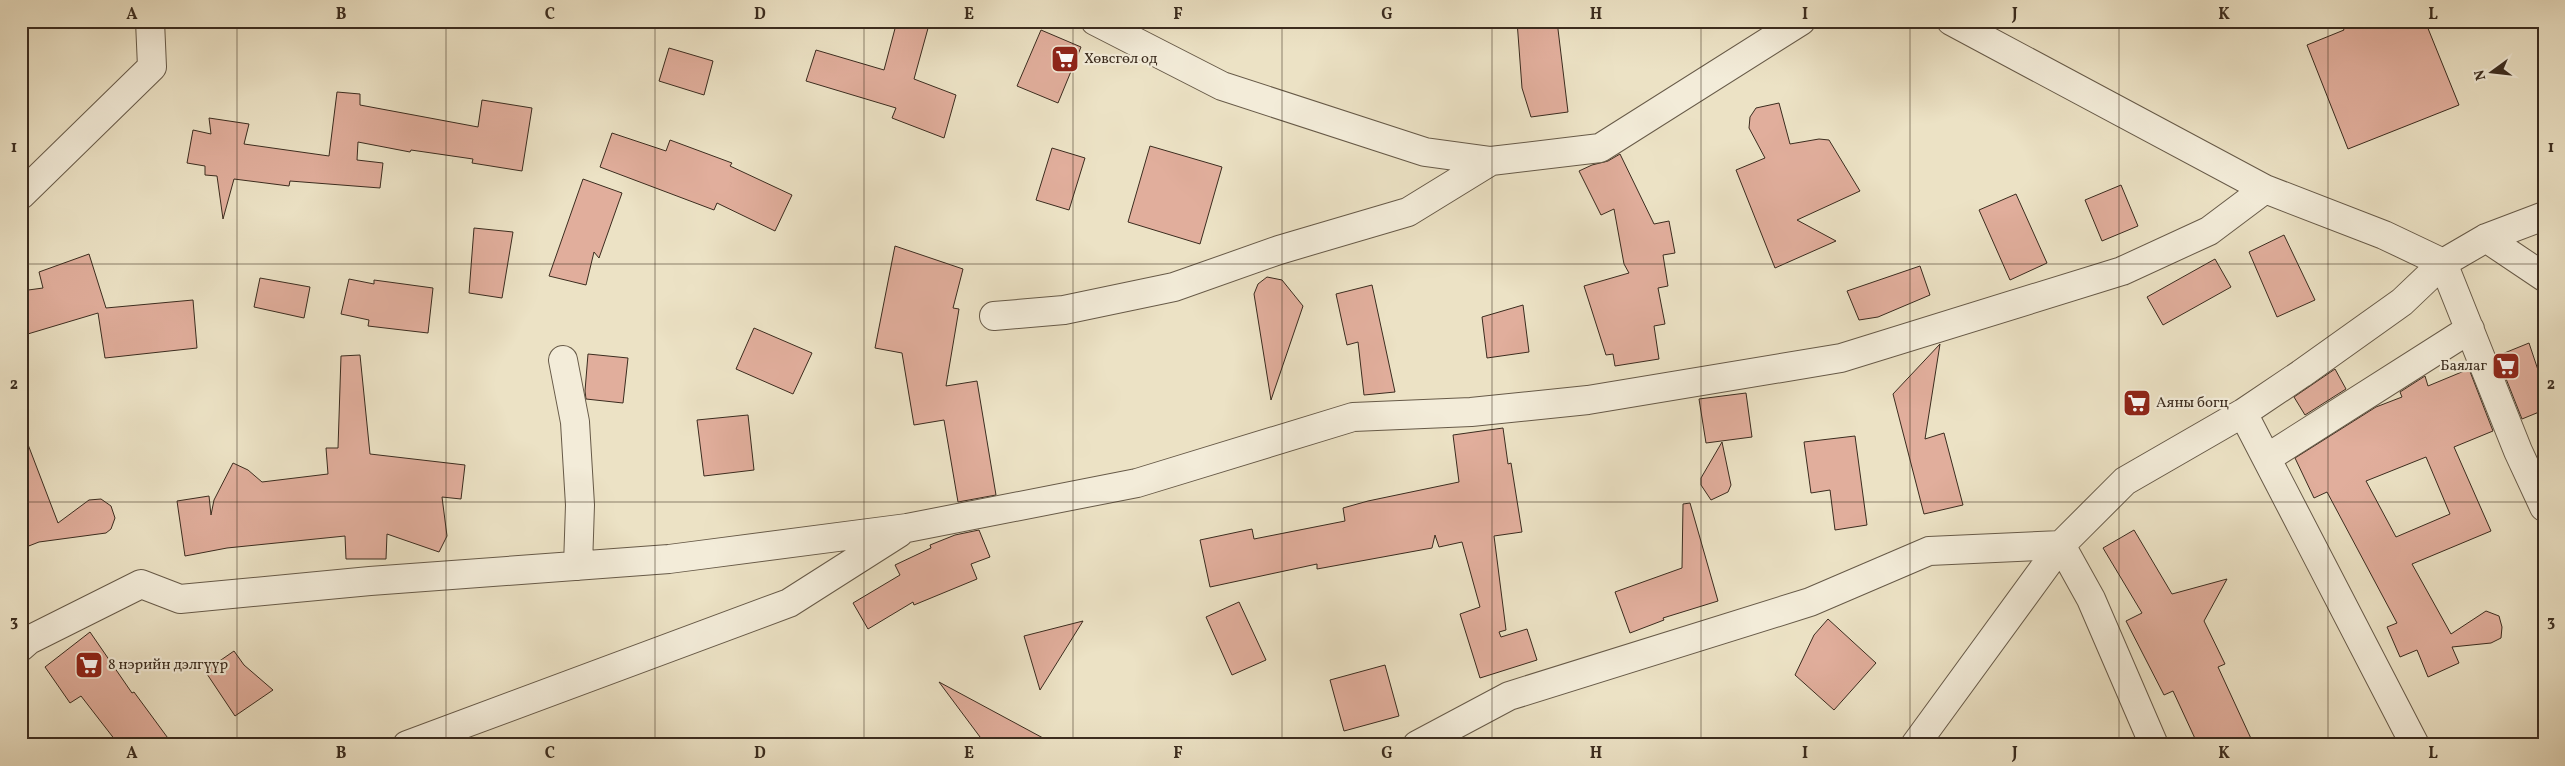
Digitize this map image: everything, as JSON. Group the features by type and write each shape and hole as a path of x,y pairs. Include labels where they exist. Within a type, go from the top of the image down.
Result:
{"street":[{"path":"21,194 152,67 150,21"},
{"path":"1095,21 1222,86 1425,152 1491,161 1600,148 1801,21"},
{"path":"1951,21 2265,189 2384,235 2443,263 2518,451 2544,507"},
{"path":"994,316 1064,310 1174,287 1279,250 1408,212 1491,161"},
{"path":"21,648 29,640 141,584 180,599 370,581 669,559 907,528 1137,483 1353,417 1471,412 1588,400 1841,358 2122,271 2209,231 2265,189"},
{"path":"1915,745 2061,545 2125,481 2244,413 2402,302 2443,263 2486,238 2544,216"},
{"path":"2486,238 2544,277"},
{"path":"2267,458 2470,329"},
{"path":"563,360 575,422 580,505 578,566"},
{"path":"2244,413 2415,745"},
{"path":"407,745 789,603 907,528"},
{"path":"1417,745 1509,696 1810,602 1929,551 2061,545"},
{"path":"2061,545 2091,599 2154,745"}],"building":[{"path":"897,21 930,21 914,79 956,95 944,138 892,118 896,108 806,81 816,50 884,70"},
{"path":"1517,21 1557,21 1568,112 1531,117 1522,88"},
{"path":"2340,21 2425,21 2459,105 2348,149 2307,45 2344,30"},
{"path":"1041,30 1081,47 1058,103 1017,86"},
{"path":"669,48 713,61 704,95 659,81"},
{"path":"337,92 360,94 360,105 478,127 482,100 532,108 522,171 472,163 473,159 411,150 410,152 358,142 357,160 383,163 380,188 290,181 289,186 234,179 223,219 217,176 205,175 205,166 187,163 193,130 211,134 209,118 249,124 244,144 329,156"},
{"path":"1779,103 1790,144 1819,139 1829,140 1860,191 1797,220 1836,241 1775,268 1736,170 1765,158 1749,128 1750,117 1756,108"},
{"path":"612,133 666,151 670,140 732,163 730,166 792,195 775,231 717,203 714,210 600,167"},
{"path":"1150,146 1222,167 1200,244 1128,222"},
{"path":"1052,148 1085,158 1069,210 1036,200"},
{"path":"1620,154 1654,224 1669,221 1675,253 1663,255 1668,286 1658,288 1665,324 1654,326 1659,359 1615,366 1613,354 1606,355 1584,286 1629,273 1624,264 1614,209 1601,215 1579,171 1608,161"},
{"path":"583,179 622,193 599,258 594,252 586,285 549,276"},
{"path":"2121,185 2138,226 2102,241 2085,200"},
{"path":"2016,194 2047,263 2010,280 1979,210"},
{"path":"474,228 513,232 502,298 469,293"},
{"path":"2284,235 2315,300 2277,317 2249,252"},
{"path":"895,246 963,269 953,308 959,309 946,386 977,381 996,495 958,502 944,420 914,425 902,353 875,348"},
{"path":"89,254 106,308 193,300 197,348 105,358 98,313 21,336 21,291 43,288 39,272"},
{"path":"2215,259 2231,287 2163,325 2147,297"},
{"path":"1920,266 1930,295 1878,317 1859,320 1847,291"},
{"path":"1267,277 1282,280 1303,306 1271,400 1254,294 1258,284"},
{"path":"260,278 310,287 304,318 254,307"},
{"path":"349,279 374,284 374,280 433,288 428,333 368,326 369,320 341,314"},
{"path":"1372,285 1395,392 1364,395 1358,342 1347,345 1336,294"},
{"path":"1523,305 1529,352 1487,358 1482,317"},
{"path":"754,328 812,353 793,394 736,369"},
{"path":"2529,343 2544,388 2544,410 2522,419 2497,356"},
{"path":"1940,344 1925,439 1944,433 1963,505 1924,514 1893,394"},
{"path":"588,354 628,358 623,403 586,399"},
{"path":"360,355 370,454 465,465 461,499 442,497 447,536 439,552 387,534 386,559 346,559 345,536 227,548 185,556 177,501 209,496 211,515 214,500 233,463 248,470 262,482 328,474 326,448 338,448 341,356"},
{"path":"2335,369 2346,389 2305,415 2294,397"},
{"path":"2469,369 2493,431 2454,447 2491,531 2412,564 2451,634 2486,611 2499,616 2502,627 2501,638 2491,643 2452,647 2459,663 2428,677 2417,650 2400,657 2387,627 2397,623 2327,492 2314,498 2295,458 2376,407 2402,397 2400,392 2425,376 2428,386","holes":["2426,457 2450,514 2396,537 2366,481"]},
{"path":"1746,393 1752,437 1706,443 1699,399"},
{"path":"748,415 754,470 704,476 697,420"},
{"path":"1503,428 1508,464 1511,463 1522,532 1494,536 1506,630 1499,632 1501,637 1527,629 1537,660 1480,678 1460,614 1480,607 1462,542 1439,547 1435,535 1432,548 1317,569 1317,564 1210,587 1200,540 1252,529 1254,539 1345,521 1343,508 1459,482 1453,435"},
{"path":"21,434 24,434 58,523 89,500 101,499 111,506 115,518 111,529 106,533 39,542 21,549"},
{"path":"1855,436 1867,525 1835,530 1830,490 1811,493 1804,442"},
{"path":"1722,442 1731,485 1728,492 1711,500 1701,485 1701,478"},
{"path":"1690,503 1718,601 1663,618 1664,620 1630,633 1615,592 1682,568 1683,504"},
{"path":"979,530 990,557 971,564 977,579 914,605 913,602 868,629 853,603 900,575 895,565 931,548 930,545 955,535"},
{"path":"2134,530 2172,594 2227,579 2204,621 2225,664 2218,667 2254,745 2198,745 2173,691 2164,695 2126,621 2142,613 2103,548"},
{"path":"1239,602 1266,660 1232,675 1206,617"},
{"path":"1828,619 1876,663 1834,710 1795,675 1814,635"},
{"path":"1083,621 1040,690 1024,636"},
{"path":"90,632 132,693 134,692 173,745 119,745 81,696 70,703 45,667"},
{"path":"234,651 244,665 273,690 235,716 205,671"},
{"path":"1385,665 1399,716 1344,731 1330,680"},
{"path":"939,682 1056,745 986,745"}],"place":[{"name":"Хөвсгөл од","path":"1065,59"},
{"name":"Баялаг","path":"2506,366"},
{"name":"Аяны богц","path":"2137,403"},
{"name":"8 нэрийн дэлгүүр","path":"89,665"}]}
